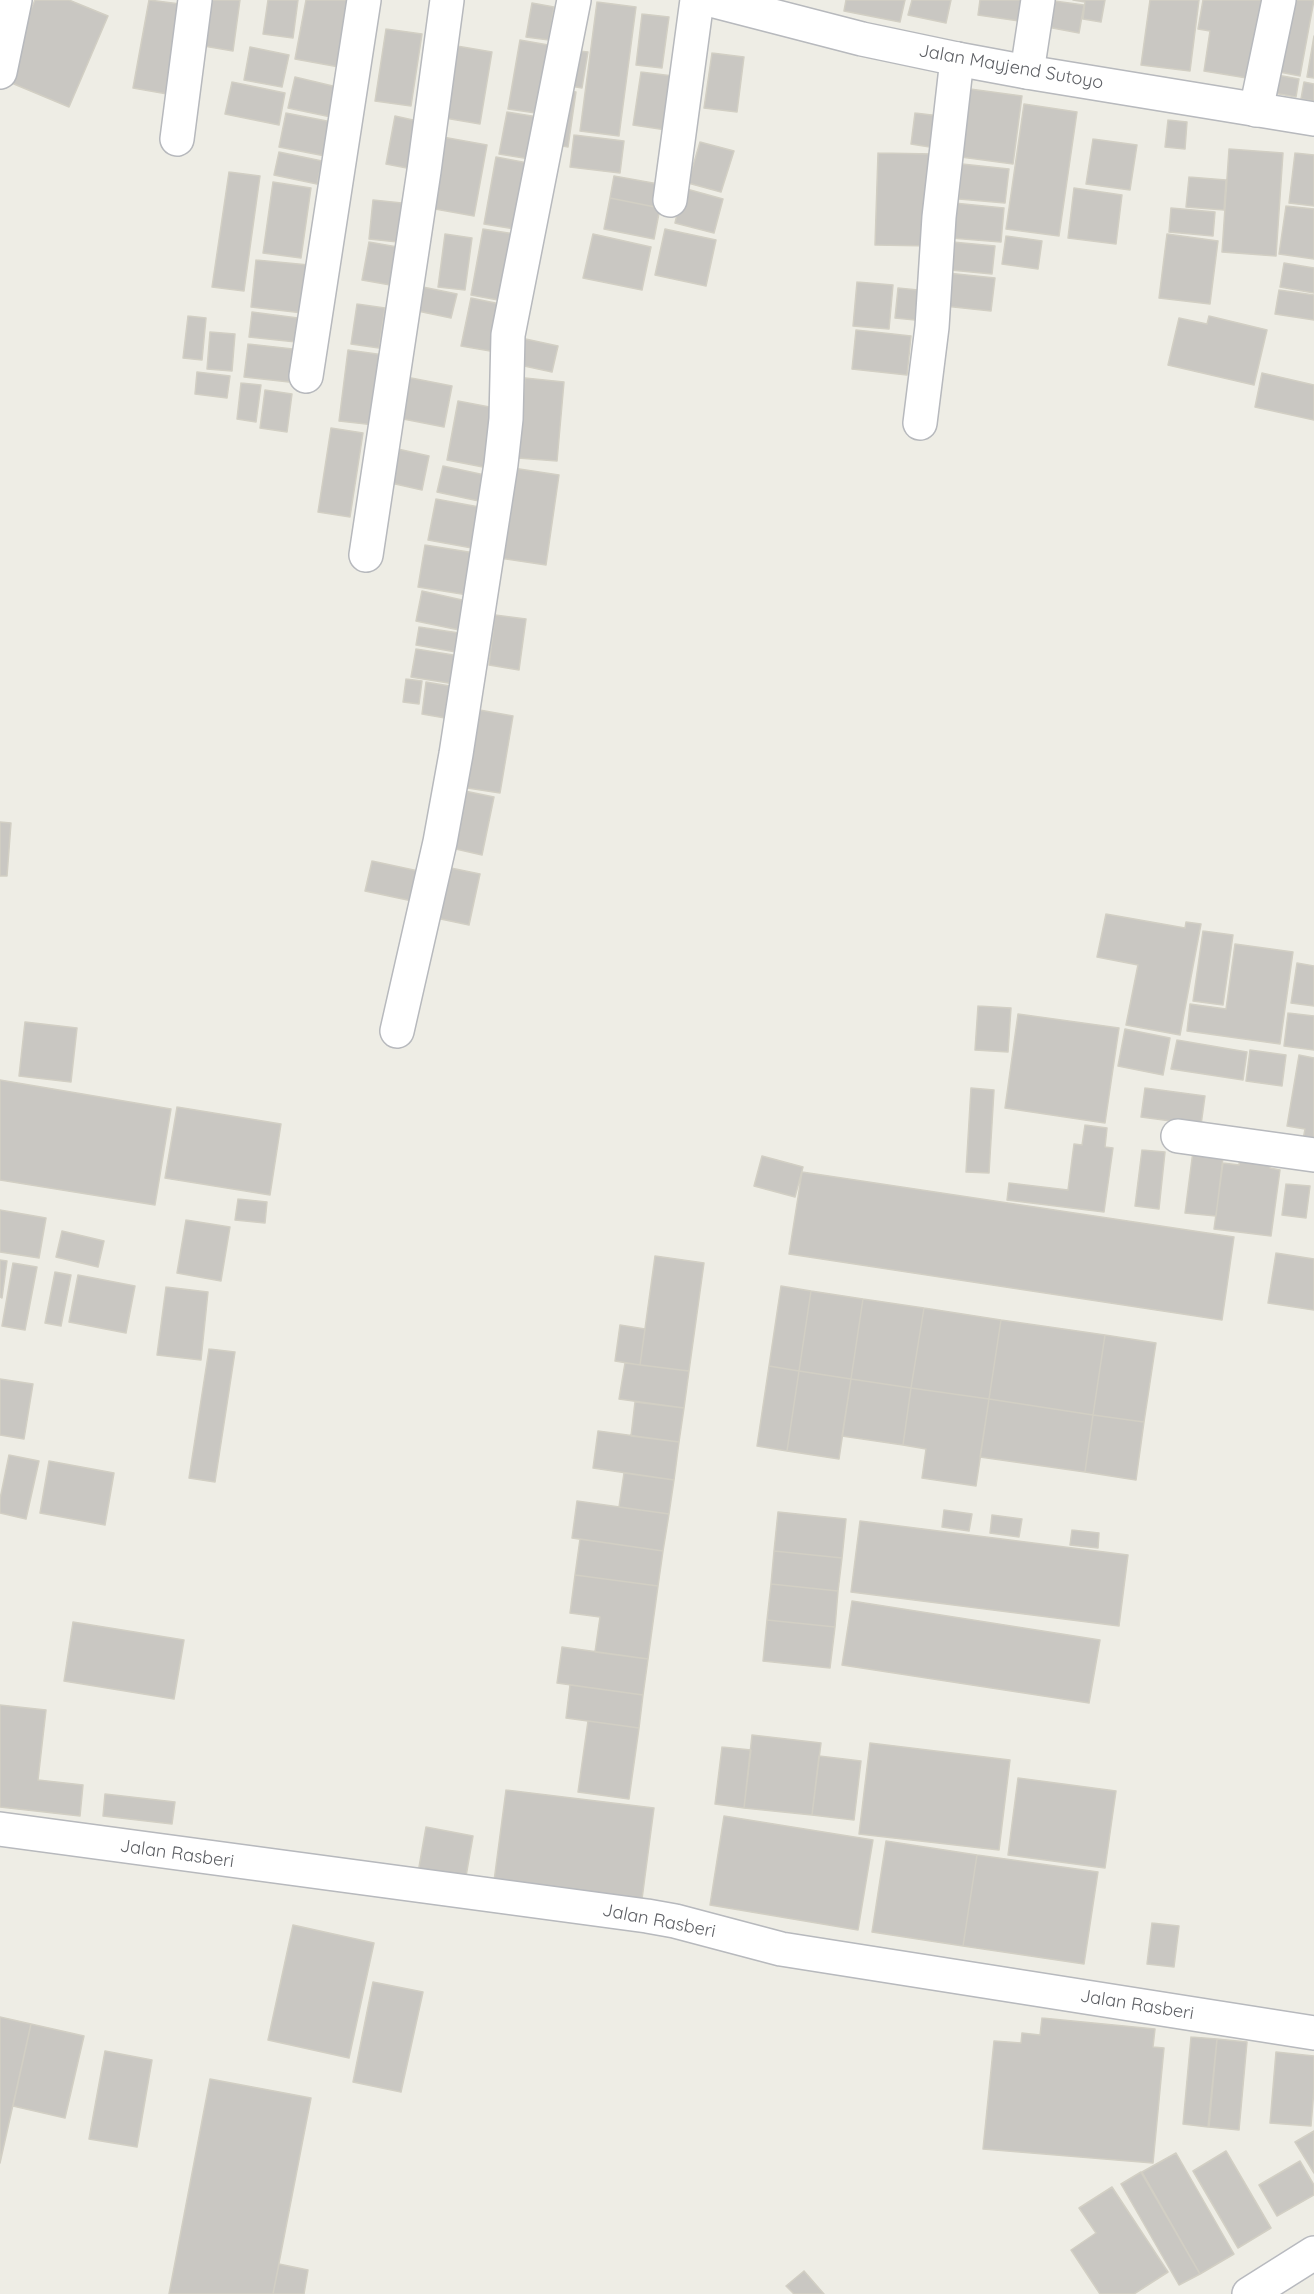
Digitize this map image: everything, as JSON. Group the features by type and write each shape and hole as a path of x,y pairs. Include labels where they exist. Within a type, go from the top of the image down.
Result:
{"street":[{"path":"0,72 15,0"},
{"path":"177,139 195,0"},
{"path":"306,376 364,0"},
{"path":"366,555 424,171 447,0"},
{"path":"397,1031 440,842 456,754 501,464 506,419 508,335 574,0"},
{"path":"670,200 697,0"},
{"name":"Jalan Mayjend Sutoyo","path":"711,0 862,39 1027,72 1314,118"},
{"path":"1027,72 1038,0"},
{"path":"1256,110 1279,0"},
{"path":"920,423 932,327 939,217 957,58"},
{"path":"1178,1136 1314,1155"},
{"name":"Jalan Rasberi","path":"0,1829 647,1916 675,1921 781,1949 1314,2033"},
{"path":"1269,2289 1314,2253"}],"building":[{"path":"35,0 69,0 108,16 69,107 2,79"},
{"path":"149,0 188,5 173,95 133,88"},
{"path":"205,0 240,0 233,51 198,45"},
{"path":"268,0 298,0 293,38 263,34"},
{"path":"306,0 352,0 339,67 295,59"},
{"path":"846,0 905,0 900,22 844,11"},
{"path":"912,0 951,0 946,23 908,15"},
{"path":"980,0 1029,0 1026,22 978,15"},
{"path":"1047,0 1084,5 1079,33 1042,26"},
{"path":"1073,0 1105,0 1101,22 1083,19 1085,2"},
{"path":"1150,0 1199,0 1190,71 1141,65"},
{"path":"1203,0 1271,0 1259,80 1204,71 1210,31 1198,29"},
{"path":"1283,0 1314,0 1300,76 1269,70"},
{"path":"597,2 636,7 619,136 580,131"},
{"path":"532,3 554,7 549,40 526,37"},
{"path":"642,14 669,17 662,68 636,65"},
{"path":"386,29 422,34 411,106 375,101"},
{"path":"1314,36 1314,78 1307,77"},
{"path":"520,40 554,46 543,114 508,109"},
{"path":"451,45 492,52 480,124 439,117"},
{"path":"250,47 289,55 282,87 244,80"},
{"path":"570,50 588,52 582,88 564,85"},
{"path":"712,53 744,57 737,112 704,108"},
{"path":"641,72 681,77 673,131 633,125"},
{"path":"1266,73 1299,79 1296,97 1263,91"},
{"path":"295,77 337,87 331,117 288,108"},
{"path":"232,82 285,93 279,125 225,114"},
{"path":"1304,82 1314,84 1314,101 1301,99"},
{"path":"560,89 576,92 568,147 552,144"},
{"path":"970,89 1022,96 1013,164 961,157"},
{"path":"1024,104 1077,112 1059,236 1006,229"},
{"path":"507,112 538,117 530,159 499,154"},
{"path":"286,113 332,122 325,156 279,147"},
{"path":"915,113 940,116 936,148 911,144"},
{"path":"395,116 422,122 412,169 386,164"},
{"path":"1168,120 1187,122 1185,149 1165,147"},
{"path":"574,135 624,141 620,173 570,167"},
{"path":"437,136 487,145 474,216 424,207"},
{"path":"1093,139 1137,145 1130,190 1086,184"},
{"path":"700,142 734,151 721,192 688,183"},
{"path":"1229,149 1283,153 1276,256 1222,252"},
{"path":"279,152 322,161 317,184 274,175"},
{"path":"878,153 934,154 932,246 875,245"},
{"path":"1295,153 1314,155 1314,206 1289,203"},
{"path":"496,157 533,164 521,230 484,224"},
{"path":"962,164 1009,169 1005,203 959,199"},
{"path":"229,172 260,176 244,291 212,287"},
{"path":"614,176 664,185 660,208 610,198"},
{"path":"1189,177 1226,180 1224,210 1186,207"},
{"path":"273,182 311,188 301,258 263,253"},
{"path":"683,188 723,199 714,233 675,223"},
{"path":"1074,188 1122,195 1116,244 1068,238"},
{"path":"610,198 660,208 654,239 604,229"},
{"path":"373,200 402,203 398,242 369,239"},
{"path":"954,203 1004,208 1001,242 951,238"},
{"path":"1286,206 1314,209 1314,259 1279,254"},
{"path":"1171,208 1215,212 1213,236 1169,232"},
{"path":"483,229 521,235 509,302 471,295"},
{"path":"665,229 716,240 706,286 655,275"},
{"path":"445,234 472,238 465,290 438,287"},
{"path":"593,234 651,247 642,290 583,278"},
{"path":"1167,234 1218,241 1210,304 1159,298"},
{"path":"1006,236 1042,241 1038,269 1002,264"},
{"path":"942,241 995,246 992,274 940,269"},
{"path":"369,242 403,248 396,286 362,280"},
{"path":"256,260 309,265 303,313 251,307"},
{"path":"1284,263 1314,268 1314,293 1280,287"},
{"path":"938,272 995,278 991,311 935,305"},
{"path":"857,282 893,285 889,329 853,326"},
{"path":"413,285 457,294 451,318 408,309"},
{"path":"898,288 918,290 915,320 895,318"},
{"path":"1279,290 1314,295 1314,320 1275,314"},
{"path":"471,298 505,305 496,352 461,346"},
{"path":"357,304 385,308 379,348 351,344"},
{"path":"252,312 298,318 296,342 249,337"},
{"path":"188,316 206,318 202,360 183,358"},
{"path":"1209,316 1267,330 1254,385 1168,365 1179,318 1207,324"},
{"path":"856,330 911,336 907,375 852,369"},
{"path":"210,332 235,334 232,371 207,369"},
{"path":"521,338 558,346 552,372 515,364"},
{"path":"248,344 293,349 289,382 244,377"},
{"path":"348,350 384,355 375,425 339,421"},
{"path":"197,372 230,376 227,398 195,394"},
{"path":"1262,373 1314,385 1314,420 1255,407"},
{"path":"401,376 452,386 444,427 393,417"},
{"path":"525,378 564,382 557,461 518,458"},
{"path":"241,383 261,385 256,422 237,419"},
{"path":"265,390 292,394 287,432 260,428"},
{"path":"458,401 500,409 488,468 447,460"},
{"path":"331,428 363,433 350,517 318,512"},
{"path":"389,447 429,456 422,490 382,481"},
{"path":"443,466 494,477 488,503 437,492"},
{"path":"506,467 559,475 546,565 493,557"},
{"path":"436,499 490,509 483,550 428,540"},
{"path":"425,545 481,554 474,596 418,587"},
{"path":"422,591 471,602 464,631 416,621"},
{"path":"495,615 526,619 519,670 489,665"},
{"path":"419,627 459,633 456,652 416,645"},
{"path":"416,649 466,657 461,685 411,677"},
{"path":"406,679 422,681 419,704 403,702"},
{"path":"426,682 456,687 451,719 422,714"},
{"path":"474,709 513,716 500,793 461,787"},
{"path":"460,790 494,797 482,855 447,847"},
{"path":"0,822 11,823 7,876 0,876"},
{"path":"372,861 423,872 417,902 365,891"},
{"path":"446,867 480,874 469,925 436,918"},
{"path":"1106,914 1185,928 1186,922 1201,924 1180,1035 1126,1025 1138,965 1097,957"},
{"path":"1203,931 1233,935 1223,1005 1193,1001"},
{"path":"1235,944 1293,952 1280,1044 1187,1031 1190,1004 1226,1009"},
{"path":"1297,963 1314,966 1314,1006 1291,1003"},
{"path":"978,1006 1011,1008 1008,1052 975,1050"},
{"path":"1288,1013 1314,1016 1314,1050 1284,1046"},
{"path":"1018,1014 1119,1028 1105,1123 1005,1108"},
{"path":"25,1022 77,1028 71,1082 19,1076"},
{"path":"1125,1029 1170,1038 1163,1075 1118,1066"},
{"path":"1177,1040 1247,1052 1243,1080 1171,1069"},
{"path":"1250,1050 1286,1055 1282,1086 1246,1081"},
{"path":"1299,1055 1314,1058 1314,1141 1303,1140 1305,1129 1287,1126"},
{"path":"0,1080 171,1109 155,1205 0,1180"},
{"path":"971,1088 994,1090 989,1173 966,1172"},
{"path":"1145,1088 1205,1096 1201,1125 1141,1117"},
{"path":"177,1107 281,1124 270,1195 165,1178"},
{"path":"1085,1125 1107,1128 1105,1147 1113,1148 1104,1212 1007,1200 1009,1183 1068,1190 1074,1144 1082,1145"},
{"path":"1224,1149 1216,1216 1185,1213 1193,1151"},
{"path":"1142,1150 1165,1152 1159,1209 1135,1206"},
{"path":"762,1156 803,1167 795,1197 754,1186"},
{"path":"1240,1156 1271,1159 1270,1168 1280,1170 1271,1236 1214,1229 1223,1163 1239,1165"},
{"path":"802,1172 1234,1237 1222,1320 789,1254"},
{"path":"1286,1184 1310,1186 1306,1218 1282,1215"},
{"path":"238,1199 267,1202 265,1223 235,1220"},
{"path":"0,1210 46,1218 39,1258 0,1252"},
{"path":"186,1220 230,1227 221,1281 177,1273"},
{"path":"62,1231 104,1241 98,1267 56,1257"},
{"path":"1276,1253 1314,1259 1314,1310 1268,1303"},
{"path":"655,1256 704,1263 689,1371 640,1365"},
{"path":"0,1260 7,1261 2,1298 0,1297"},
{"path":"13,1263 37,1267 25,1330 2,1326"},
{"path":"55,1272 71,1275 61,1326 45,1323"},
{"path":"78,1275 135,1286 126,1333 69,1322"},
{"path":"781,1286 811,1291 799,1371 769,1366"},
{"path":"166,1287 208,1292 201,1360 157,1355"},
{"path":"811,1291 863,1299 851,1379 799,1371"},
{"path":"863,1299 924,1308 911,1388 851,1379"},
{"path":"924,1308 1001,1320 989,1399 911,1388"},
{"path":"1001,1320 1105,1335 1093,1415 989,1399"},
{"path":"620,1325 645,1329 640,1365 615,1361"},
{"path":"1105,1335 1156,1343 1144,1422 1093,1415"},
{"path":"209,1349 235,1352 215,1482 189,1478"},
{"path":"625,1363 689,1371 684,1408 619,1399"},
{"path":"769,1366 799,1371 787,1451 757,1446"},
{"path":"799,1371 851,1379 839,1459 787,1451"},
{"path":"0,1379 33,1384 24,1439 0,1435"},
{"path":"851,1379 911,1388 903,1445 842,1436"},
{"path":"911,1388 989,1399 976,1486 922,1478 926,1449 903,1445"},
{"path":"989,1399 1093,1415 1085,1472 980,1457"},
{"path":"635,1402 684,1408 679,1442 631,1436"},
{"path":"1093,1415 1144,1422 1136,1480 1085,1472"},
{"path":"598,1431 679,1442 674,1480 593,1468"},
{"path":"9,1455 39,1461 26,1519 0,1513 0,1499"},
{"path":"49,1461 114,1473 105,1525 40,1513"},
{"path":"624,1473 674,1480 669,1514 619,1507"},
{"path":"577,1501 669,1514 663,1551 572,1538"},
{"path":"944,1510 972,1514 969,1531 942,1527"},
{"path":"778,1512 846,1519 842,1558 774,1551"},
{"path":"992,1515 1022,1519 1019,1537 990,1533"},
{"path":"860,1521 1128,1555 1119,1626 851,1592"},
{"path":"1072,1530 1099,1533 1098,1548 1070,1545"},
{"path":"580,1539 663,1551 658,1586 575,1575"},
{"path":"774,1551 842,1558 838,1591 771,1584"},
{"path":"575,1575 658,1586 648,1659 595,1652 600,1617 570,1613"},
{"path":"771,1584 838,1591 835,1627 767,1620"},
{"path":"852,1601 1100,1640 1089,1703 842,1665"},
{"path":"767,1620 835,1627 830,1668 763,1661"},
{"path":"73,1622 184,1640 174,1699 64,1681"},
{"path":"562,1647 648,1659 643,1695 557,1683"},
{"path":"570,1685 643,1695 639,1728 566,1718"},
{"path":"0,1705 46,1710 38,1780 83,1785 80,1816 0,1807"},
{"path":"588,1721 639,1728 629,1799 578,1792"},
{"path":"752,1735 821,1743 812,1815 744,1808"},
{"path":"870,1743 1010,1760 999,1850 859,1834"},
{"path":"722,1747 751,1750 744,1808 715,1804"},
{"path":"819,1756 861,1761 854,1820 812,1815"},
{"path":"1018,1778 1116,1791 1105,1868 1008,1855"},
{"path":"506,1790 654,1808 642,1899 494,1881"},
{"path":"105,1794 175,1802 172,1824 103,1816"},
{"path":"724,1816 873,1840 858,1930 710,1905"},
{"path":"426,1827 473,1836 465,1882 418,1873"},
{"path":"886,1841 977,1855 963,1946 872,1932"},
{"path":"977,1855 1098,1872 1084,1964 963,1946"},
{"path":"1152,1923 1179,1926 1174,1967 1147,1964"},
{"path":"293,1925 374,1943 349,2058 268,2040"},
{"path":"373,1982 423,1992 401,2092 353,2082"},
{"path":"0,2017 31,2024 0,2163"},
{"path":"1042,2018 1155,2029 1153,2047 1164,2048 1153,2163 983,2149 994,2041 1021,2043 1022,2033 1040,2035"},
{"path":"31,2024 84,2036 65,2118 13,2106"},
{"path":"1191,2037 1217,2039 1208,2127 1183,2124"},
{"path":"1217,2039 1247,2042 1239,2130 1209,2127"},
{"path":"105,2051 152,2060 137,2147 89,2139"},
{"path":"1276,2052 1314,2056 1311,2126 1270,2123"},
{"path":"210,2079 311,2098 273,2294 169,2294"},
{"path":"1314,2131 1314,2173 1295,2142"},
{"path":"1226,2151 1271,2228 1238,2248 1193,2171"},
{"path":"1176,2153 1234,2254 1200,2274 1142,2172"},
{"path":"1300,2161 1314,2185 1314,2195 1277,2216 1259,2185"},
{"path":"1141,2172 1200,2274 1179,2285 1121,2184"},
{"path":"1112,2187 1168,2272 1134,2294 1100,2294 1071,2250 1096,2233 1079,2208"},
{"path":"279,2264 308,2270 304,2294 273,2294"},
{"path":"804,2271 824,2294 794,2294 786,2286"}]}
